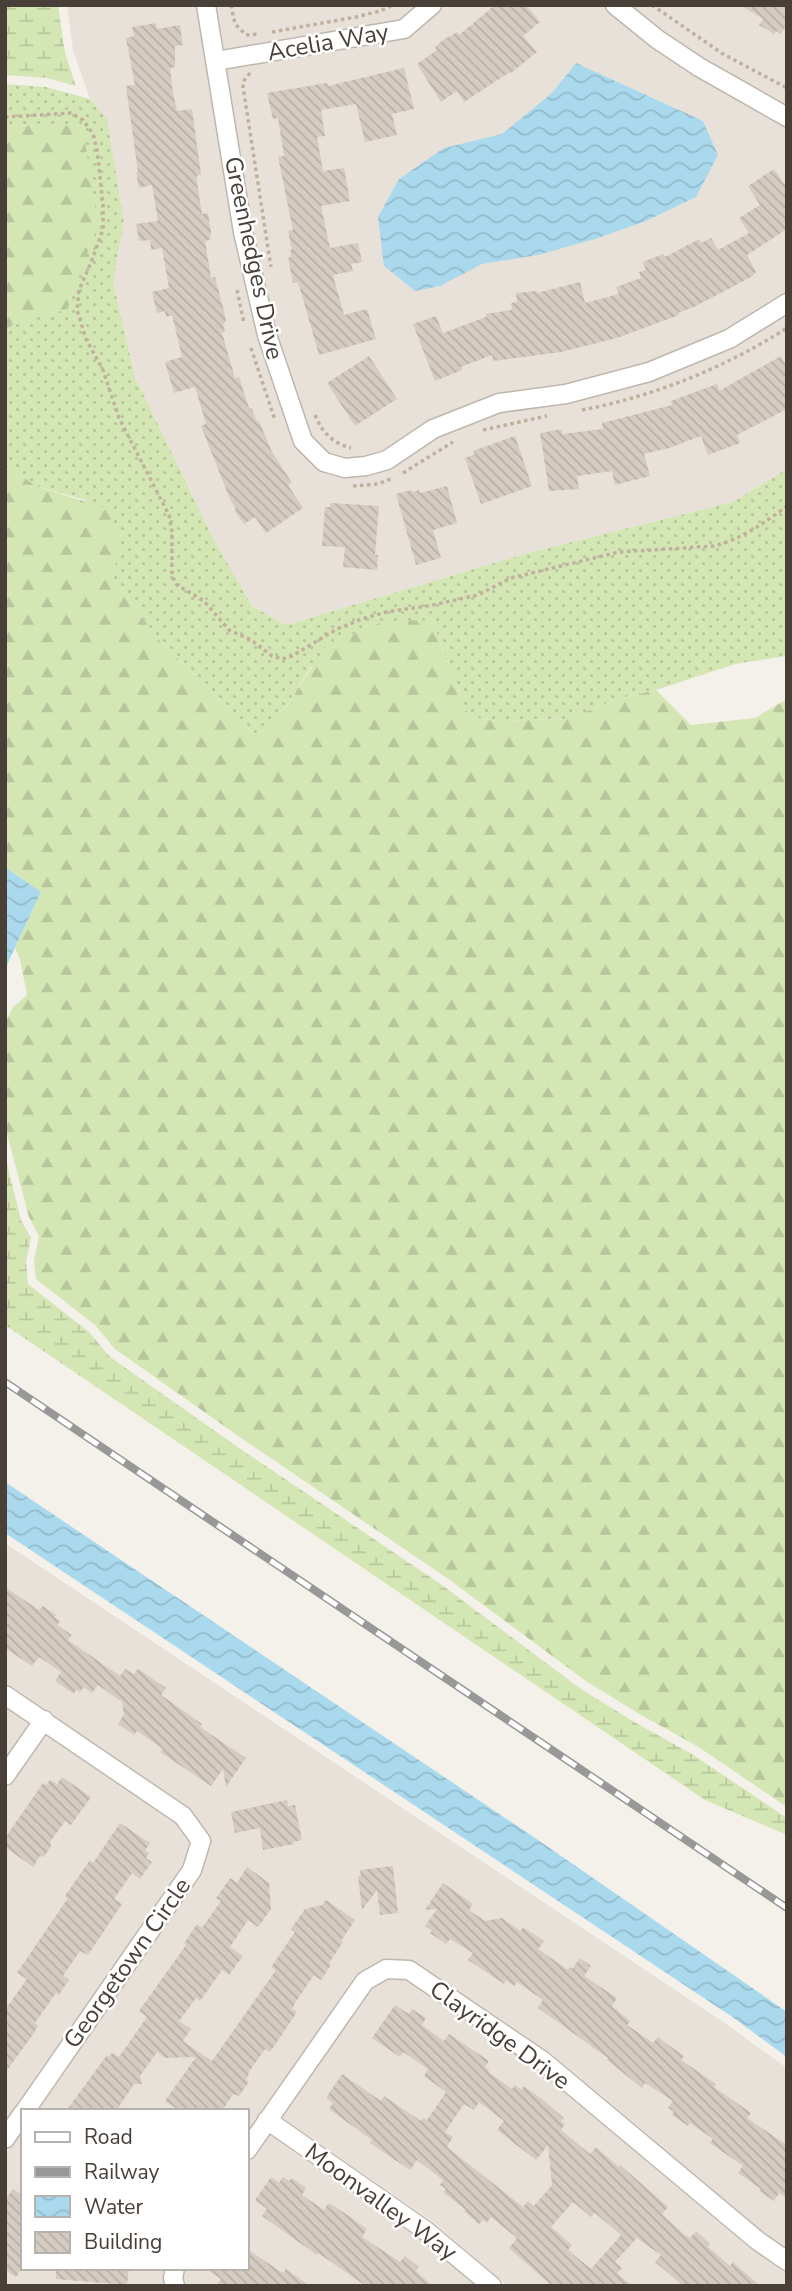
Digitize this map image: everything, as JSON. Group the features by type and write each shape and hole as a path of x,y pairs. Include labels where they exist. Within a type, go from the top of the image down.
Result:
{"street":[{"name":"Greenhedges Drive","path":"206,5 243,232 267,335 303,441 324,462 345,468 366,466 387,460 433,429 499,403 566,394 649,372 729,339 787,303"},
{"name":"Acelia Way","path":"216,61 404,29 432,5"},
{"path":"615,5 657,39 699,67 787,117"},
{"name":"Georgetown Circle","path":"5,1695 183,1816 201,1841 191,1870 26,2109"},
{"path":"5,1776 44,1720"},
{"name":"Clayridge Drive","path":"248,2148 365,1981 386,1969 409,1970 543,2061 758,2241 787,2262"},
{"name":"Georgetown Circle","path":"5,2138 21,2116"},
{"name":"Moonvalley Way","path":"267,2120 425,2230 492,2286"}],"path":[{"path":"231,5 234,24 246,35 258,34"},
{"path":"272,32 356,18 393,5"},
{"path":"652,5 723,54 787,88"},
{"path":"255,72 250,72 243,87 273,274"},
{"path":"236,284 244,324"},
{"path":"578,410 632,398 689,379 749,351 787,328"},
{"path":"248,337 262,386 277,423"},
{"path":"313,411 324,434 348,448 355,448"},
{"path":"472,434 495,426 557,414"},
{"path":"349,486 377,484 393,478 462,438"}],"shaded area":[{"path":"67,5 787,5 787,469 733,502 528,553 286,625 252,606 213,538 135,377 113,282 124,222 107,119 90,99 73,50"},
{"path":"5,1543 726,2024 787,2068 787,2249 764,2233 549,2052 411,1960 382,1960 357,1976 248,2133 248,2109 37,2109 199,1875 210,1843 209,1834 191,1809 5,1682"},
{"path":"5,1707 30,1724 5,1760"},
{"path":"45,1734 176,1824 190,1844 183,1866 5,2122 5,1793"},
{"path":"387,1979 405,1980 537,2069 751,2249 787,2274 787,2286 508,2286 432,2221 281,2117 371,1989"},
{"path":"21,2133 21,2270 165,2270 165,2286 5,2286 5,2155"},
{"path":"269,2134 419,2238 476,2286 186,2286 184,2270 248,2270 248,2165"}],"green space":[{"path":"5,5 58,5 65,53 76,86 47,78 5,75"},
{"path":"5,84 46,87 90,99 107,119 124,222 113,282 135,377 213,538 252,606 286,625 528,553 733,502 787,469 787,656 735,664 656,690 617,699 568,719 497,721 469,717 432,620 311,667 275,724 254,734 159,640 113,578 119,540 85,500 36,486 5,464 5,333 15,322 68,309 74,288 71,124 5,126"},
{"path":"71,124 84,136 98,226 68,309 15,322 5,333 5,126"},
{"path":"5,464 36,486 108,509 119,540 113,578 159,640 254,734 275,724 327,644 385,621 432,620 469,717 497,721 568,719 617,699 656,690 691,725 755,718 787,699 787,1807 697,1746 586,1681 447,1578 115,1349 95,1325 36,1279 34,1261 39,1236 29,1217 5,1126 5,1022 13,1007 27,995 20,959 15,948 41,892 5,867"},
{"path":"5,1155 21,1220 31,1238 26,1262 28,1284 89,1332 110,1357 442,1585 581,1689 692,1754 787,1818 787,1835 705,1800 5,1325"}],"water":[{"path":"576,63 703,121 718,155 696,197 646,221 595,239 538,255 482,264 440,286 415,291 384,266 378,217 399,179 444,148 502,134 552,93"},
{"path":"5,867 41,892 5,969"},
{"path":"5,1482 538,1840 787,2012 787,2057 731,2016 5,1533"}],"building":[{"path":"495,5 526,5 540,22 523,36 537,52 511,73 464,102 457,91 441,102 417,64 437,50 435,47 443,40 457,32 459,35"},
{"path":"740,5 787,5 787,24 781,34 776,31 774,34 759,25 763,19"},
{"path":"156,23 157,29 180,25 183,45 175,46 175,67 170,68 173,93 177,111 192,109 201,175 197,175 197,182 202,214 208,213 211,232 210,240 205,241 211,278 215,277 224,311 225,332 222,333 235,378 239,377 249,408 252,409 257,422 259,421 272,452 292,483 288,485 303,508 266,533 255,517 244,524 234,510 236,509 201,426 206,424 195,387 174,393 165,362 182,357 172,315 166,317 165,311 157,313 152,292 169,288 162,248 151,250 150,240 139,241 136,224 158,221 152,185 139,188 126,86 135,85 126,38 134,36 132,27"},
{"path":"404,68 414,109 392,114 397,135 365,142 356,104 321,110 325,136 317,137 323,171 344,168 350,201 321,206 330,248 358,243 362,262 351,264 353,271 333,275 344,315 367,309 376,339 319,355 298,282 293,283 288,258 291,257 292,250 288,231 293,230 278,157 284,156 278,118 273,119 267,93 327,83 328,86"},
{"path":"774,169 787,188 787,229 747,255 756,272 751,277 678,313 679,315 617,338 561,352 493,361 492,355 435,381 413,324 436,316 443,333 486,317 486,314 512,310 511,303 517,302 516,293 537,293 580,282 585,303 619,294 616,287 641,278 639,272 646,270 643,262 663,254 665,257 699,239 701,243 711,238 718,250 749,233 739,218 760,205 748,186"},
{"path":"369,356 397,399 355,426 327,383"},
{"path":"781,356 787,367 787,409 737,435 740,443 708,455 701,436 644,454 650,476 615,485 612,471 577,476 579,489 549,491 540,433 562,430 562,434 603,429 602,423 672,405 671,401 717,384 719,391"},
{"path":"515,436 532,486 481,504 465,458 475,454 473,451"},
{"path":"447,486 457,523 433,530 441,558 416,565 396,494 412,490 419,490 420,493"},
{"path":"331,503 379,506 375,555 378,555 377,570 343,567 345,547 322,546 325,507 330,507"},
{"path":"5,1587 39,1610 43,1606 56,1615 54,1617 60,1621 57,1625 72,1635 68,1640 120,1676 125,1669 134,1674 138,1669 166,1688 161,1695 202,1724 200,1727 246,1758 226,1787 223,1769 211,1786 160,1752 163,1749 137,1731 134,1735 118,1724 124,1714 122,1702 98,1685 92,1693 84,1687 80,1692 76,1690 74,1694 55,1681 61,1672 39,1657 32,1666 5,1648"},
{"path":"62,1777 91,1797 71,1825 65,1821 50,1842 51,1846 44,1857 40,1856 33,1867 5,1847 5,1838 43,1783 46,1785 50,1780 57,1784"},
{"path":"287,1800 288,1806 295,1805 302,1840 263,1850 260,1828 235,1833 231,1812"},
{"path":"120,1823 150,1843 145,1850 149,1853 146,1858 152,1862 140,1879 132,1873 114,1899 122,1904 88,1955 80,1951 63,1976 69,1980 59,1995 56,1993 35,2023 38,2026 34,2033 5,2073 5,2010 27,1979 17,1973 68,1898 65,1896 90,1860 93,1863"},
{"path":"393,1866 398,1913 380,1915 377,1890 362,1910 358,1876 361,1876 360,1870"},
{"path":"247,1867 269,1883 271,1909 258,1927 248,1920 230,1947 243,1956 229,1975 222,1970 200,2001 196,1998 179,2021 191,2029 183,2041 212,2061 276,1970 271,1967 295,1932 291,1929 305,1909 322,1905 326,1900 355,1920 321,1980 314,1975 295,2003 292,2009 297,2012 281,2036 270,2052 265,2049 248,2073 246,2079 249,2082 239,2096 233,2094 223,2109 177,2109 165,2101 196,2057 165,2058 157,2052 140,2076 142,2084 134,2084 117,2109 67,2109 107,2055 109,2057 112,2053 119,2057 147,2017 139,2011 186,1945 184,1943 197,1924 202,1928 221,1901 216,1898 230,1878 237,1883"},
{"path":"443,1883 473,1904 469,1910 485,1921 502,1918 520,1931 523,1927 544,1941 538,1949 568,1970 570,1967 572,1969 580,1958 591,1966 584,1976 617,1998 612,2006 630,2021 627,2025 653,2043 658,2037 684,2056 681,2060 751,2113 747,2118 787,2145 787,2198 779,2193 774,2201 759,2191 761,2189 738,2173 743,2166 710,2143 713,2139 690,2123 688,2126 672,2115 674,2112 668,2108 673,2101 645,2083 642,2088 607,2060 608,2058 538,2008 543,2000 517,1982 514,1986 506,1980 504,1984 468,1960 473,1953 450,1939 446,1944 430,1933 432,1931 425,1926 437,1909 425,1910"},
{"path":"395,2005 409,2014 412,2009 426,2018 422,2025 444,2041 449,2034 489,2061 485,2067 488,2072 512,2089 515,2085 522,2090 524,2086 543,2100 564,2118 561,2121 565,2124 561,2130 590,2154 596,2147 619,2167 620,2165 668,2207 662,2214 685,2235 690,2238 696,2231 710,2244 708,2247 730,2266 733,2262 760,2286 683,2286 655,2262 661,2255 637,2238 615,2262 622,2268 617,2273 632,2286 552,2286 509,2248 517,2238 491,2217 487,2223 483,2220 479,2224 443,2192 446,2189 440,2185 443,2180 417,2160 410,2170 370,2143 372,2140 329,2109 333,2103 326,2098 342,2074 381,2101 384,2096 421,2121 423,2118 427,2120 446,2092 424,2076 428,2069 403,2052 400,2057 372,2038","holes":["479,2102 504,2121 497,2130 536,2160 548,2145 552,2185 534,2206 528,2201 523,2207 447,2147 453,2137 445,2132 464,2104 474,2110","573,2202 591,2217 595,2213 621,2235 591,2269 568,2250 572,2245 551,2227"]},
{"path":"271,2177 279,2183 283,2177 289,2181 292,2178 306,2188 302,2195 324,2210 329,2203 346,2214 367,2229 362,2237 400,2262 405,2256 419,2267 416,2271 433,2286 366,2286 318,2253 317,2255 262,2216 267,2209 255,2200"},
{"path":"13,2189 21,2195 21,2270 16,2277 5,2270 5,2200"},
{"path":"248,2250 283,2273 286,2269 310,2286 216,2286 221,2279 208,2270 248,2270"},
{"path":"56,2270 129,2270 127,2285 56,2279"}],"railway":[{"path":"5,1382 787,1908"}]}
